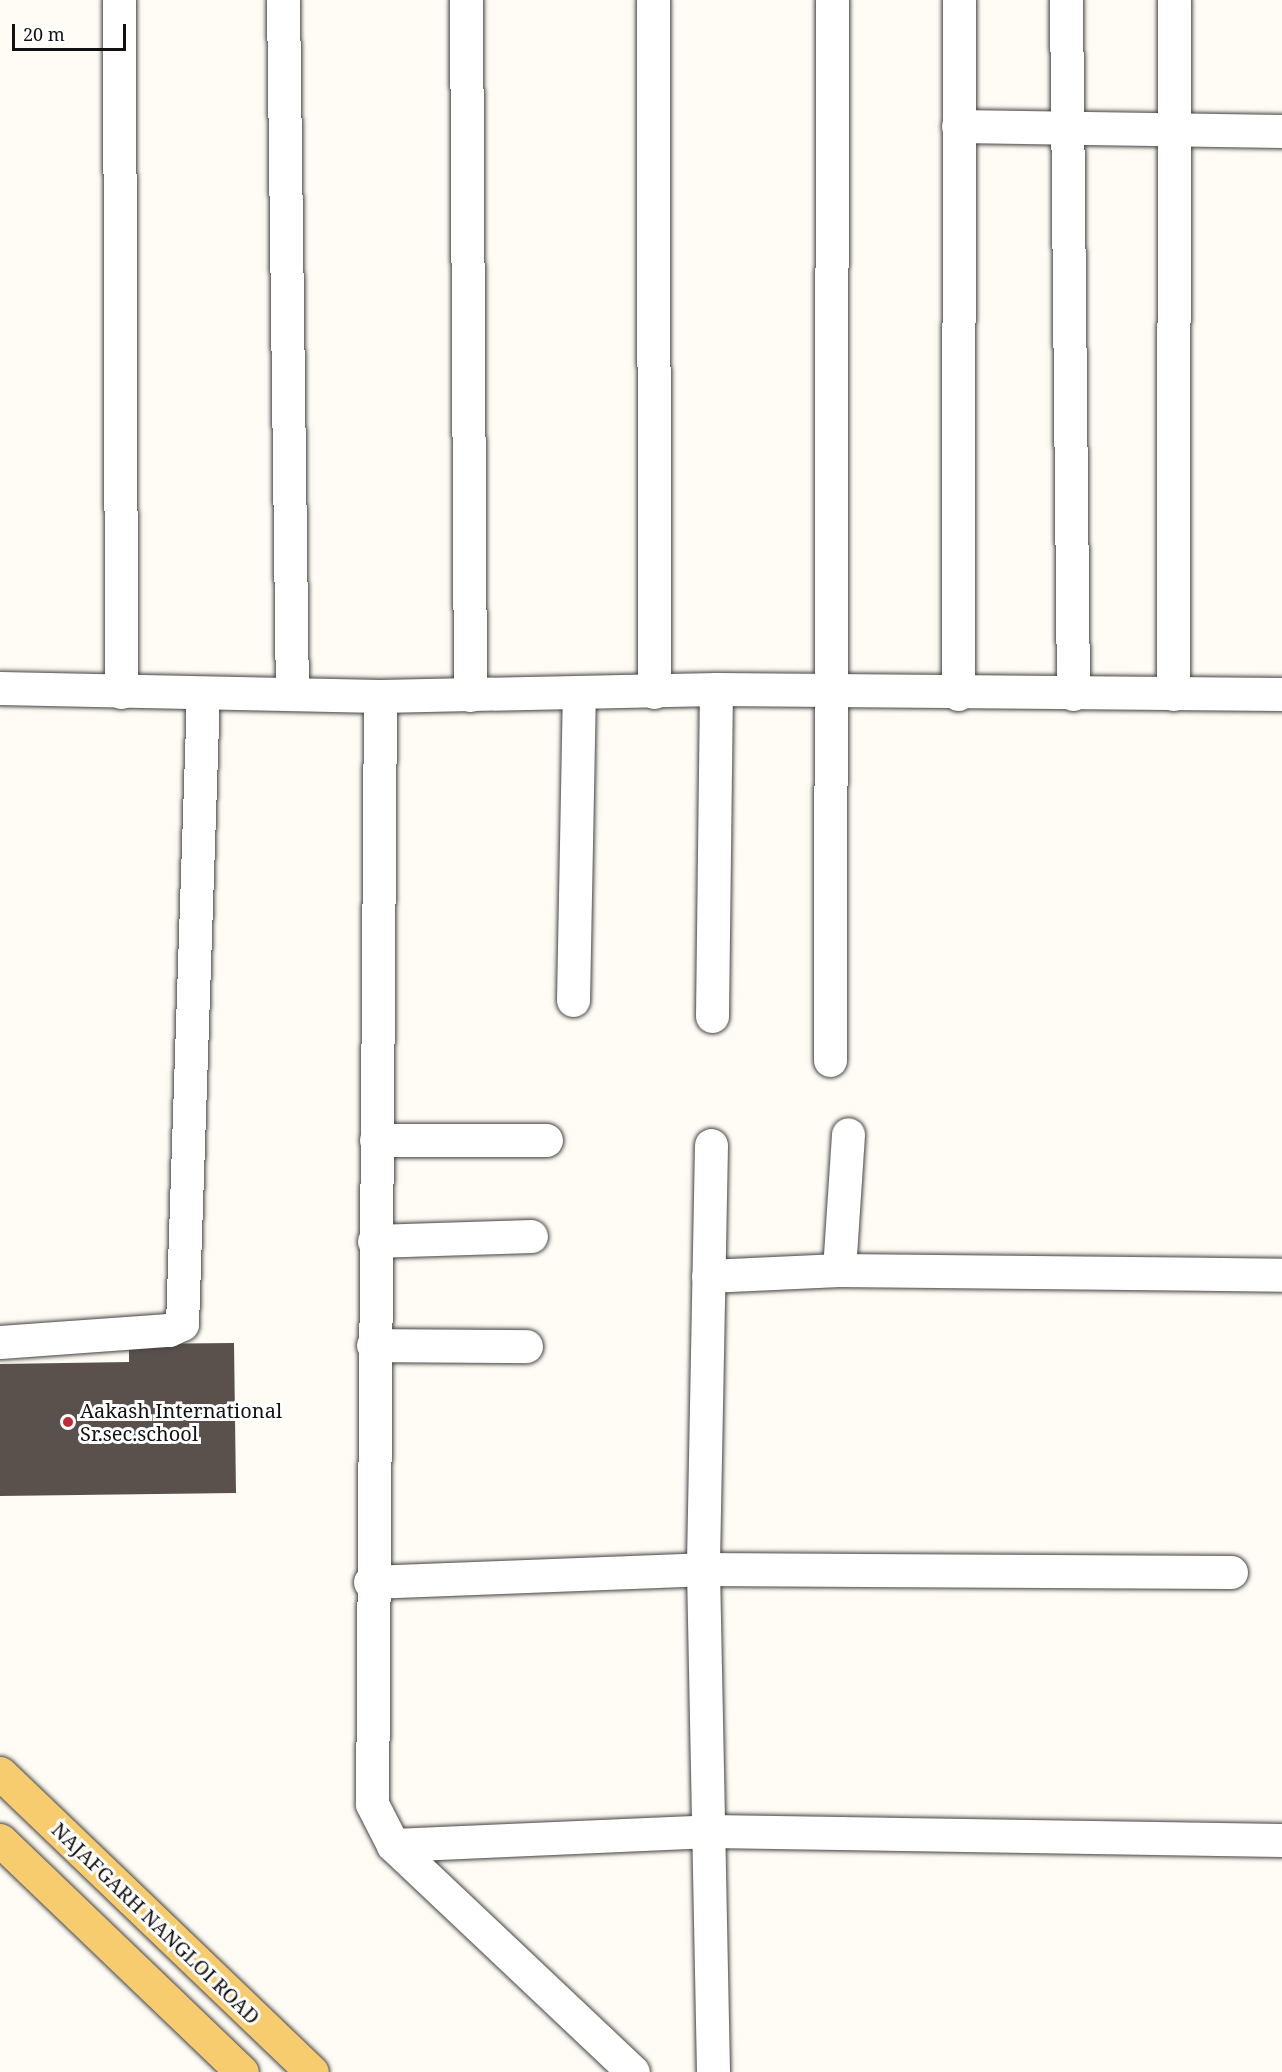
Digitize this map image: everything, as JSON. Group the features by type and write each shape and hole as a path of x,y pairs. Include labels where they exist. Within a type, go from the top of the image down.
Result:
{"main road":[{"name":"NAJAFGARH NANGLOI ROAD","path":"0,1773 312,2072"},
{"path":"0,1840 242,2072"}],"street":[{"path":"119,0 121,692"},
{"path":"283,0 292,694"},
{"path":"466,0 470,695"},
{"path":"653,0 654,692"},
{"path":"831,1060 827,694 832,0"},
{"path":"958,694 959,0"},
{"path":"1066,0 1073,694"},
{"path":"1173,694 1174,0"},
{"path":"958,126 1282,131"},
{"path":"0,688 380,696 716,689 827,694 1282,694"},
{"path":"712,1016 716,689"},
{"path":"573,1000 579,692"},
{"path":"0,1342 169,1330 182,1324 203,693"},
{"path":"380,696 370,1582 372,1804 393,1845 633,2072"},
{"path":"839,1270 848,1134"},
{"path":"376,1140 546,1140"},
{"path":"711,1144 703,1569 711,1831 713,2072"},
{"path":"374,1241 531,1236"},
{"path":"708,1276 839,1270 1282,1275"},
{"path":"373,1345 526,1346"},
{"path":"370,1582 703,1569 1231,1572"},
{"path":"393,1845 711,1831 1282,1840"}],"building":[{"path":"234,1343 236,1493 0,1496 0,1364 129,1362 129,1344"}],"place":[{"name":"Aakash International Sr.sec.school","path":"68,1422"}]}
